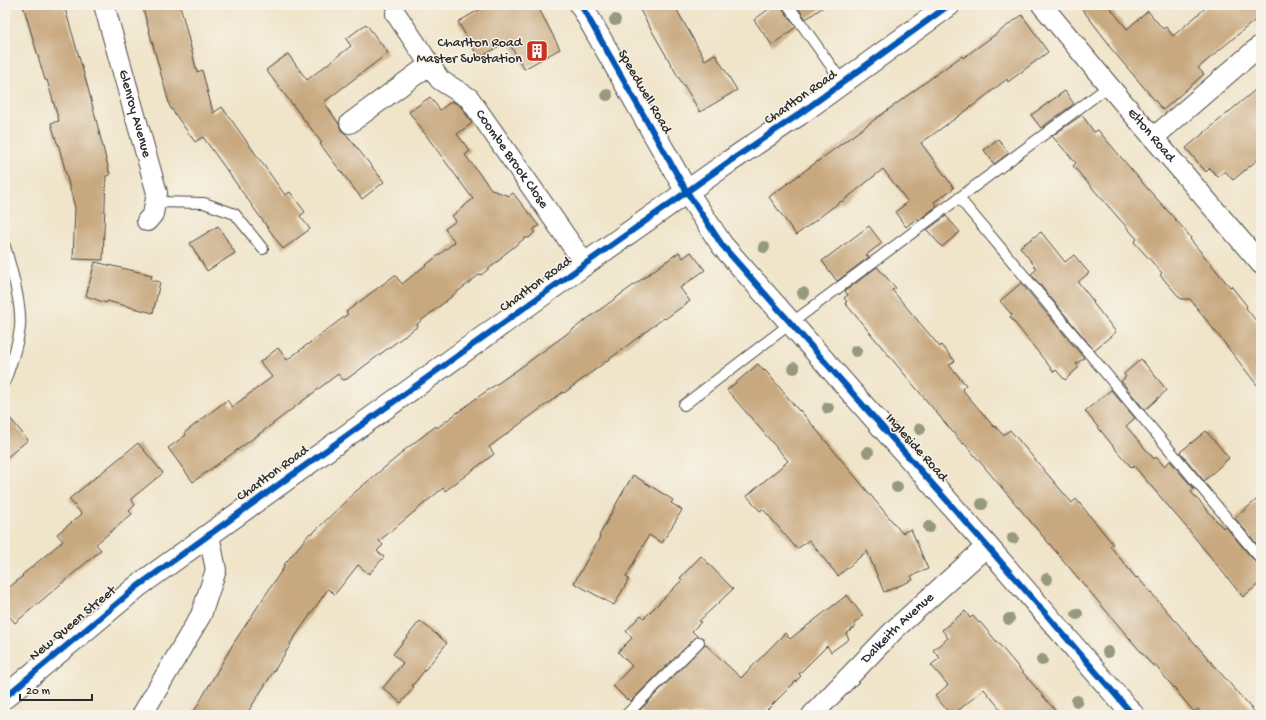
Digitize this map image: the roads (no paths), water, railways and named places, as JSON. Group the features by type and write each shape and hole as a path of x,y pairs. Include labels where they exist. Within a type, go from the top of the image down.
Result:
{"street":[{"name":"Glenroy Avenue","path":"104,5 157,193 153,214 147,221"},
{"name":"Speedwell Road","path":"581,5 687,192"},
{"name":"Charlton Road","path":"138,586 730,160 798,116 949,5"},
{"name":"Elton Road","path":"1042,5 1108,86 1261,264"},
{"name":"Coombe Brook Close","path":"396,14 440,80 469,98 585,264"},
{"path":"1153,138 1261,45"},
{"path":"350,123 429,65"},
{"name":"Ingleside Road","path":"687,192 722,245 987,546 1133,715"},
{"path":"142,715 201,615 216,570 209,535"},
{"name":"Dalkeith Avenue","path":"812,715 896,628 987,546"},
{"name":"New Queen Street","path":"5,697 138,586"}],"lane":[{"path":"788,5 843,83"},
{"path":"684,405 1108,86"},
{"path":"959,198 1261,559"},
{"path":"155,202 204,203 235,214 264,249"},
{"path":"5,246 12,271 20,327 14,356 5,381"},
{"path":"626,715 699,642"}],"place":[{"name":"Charlton Road Master Substation","path":"537,51"}]}
